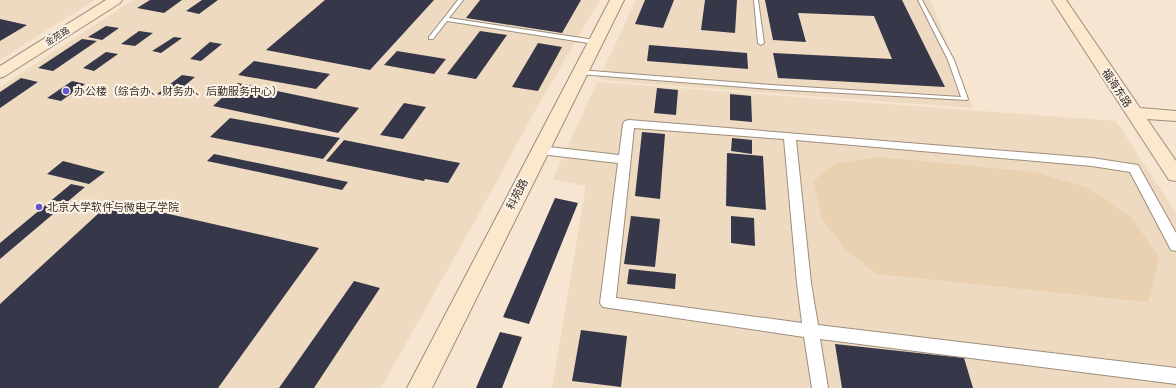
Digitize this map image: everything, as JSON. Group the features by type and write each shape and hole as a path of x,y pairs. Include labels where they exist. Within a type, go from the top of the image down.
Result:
{"street":[{"name":"金苑路","path":"0,73 115,0"},
{"name":"科苑路","path":"419,388 617,0"},
{"name":"福海东路","path":"1059,0 1142,113 1176,153"},
{"name":"福海东路","path":"1070,0 1142,113 1176,175"},
{"path":"1142,113 1176,116"},
{"path":"1174,240 1134,168 1092,162 790,136 629,124 608,303 811,331 1176,376"},
{"path":"790,136 804,283 820,388"},
{"path":"540,150 625,160"}],"lane":[{"path":"431,38 461,0"},
{"path":"756,0 761,43"},
{"path":"579,72 772,87 965,99 951,60 920,0"},
{"path":"446,19 595,42"}],"shaded area":[{"path":"0,0 95,0 0,60"},
{"path":"133,0 600,0 537,107 381,388 0,388 0,87"},
{"path":"636,0 930,0 973,108 599,79"},
{"path":"597,82 1116,121 1176,213 1176,388 552,388 586,186 553,179"},
{"path":"879,157 1034,172 1088,188 1132,218 1159,258 1148,302 877,274 846,250 822,219 813,181 837,163"}],"building":[{"path":"150,0 182,0 164,13 137,8"},
{"path":"202,0 218,0 199,14 186,11"},
{"path":"325,0 434,0 370,70 266,50"},
{"path":"480,0 581,0 562,33 466,18"},
{"path":"645,0 674,0 663,28 635,24"},
{"path":"705,0 737,0 735,33 701,30"},
{"path":"765,0 902,0 945,87 778,78 773,53 892,59 874,16 798,13 806,42 773,40"},
{"path":"0,19 27,25 0,41"},
{"path":"106,26 119,28 102,40 88,37"},
{"path":"139,31 153,33 135,46 121,44"},
{"path":"480,31 507,35 476,79 447,74"},
{"path":"174,37 182,38 161,53 152,51"},
{"path":"82,39 97,41 53,71 38,68"},
{"path":"210,42 222,44 201,61 190,59"},
{"path":"538,43 562,47 538,91 512,87"},
{"path":"649,45 747,53 748,69 647,61"},
{"path":"397,51 446,59 434,74 384,65"},
{"path":"106,52 118,54 94,71 83,68"},
{"path":"254,61 330,74 316,89 238,75"},
{"path":"182,75 195,77 171,97 157,94"},
{"path":"21,78 38,82 0,108 0,92"},
{"name":"办公楼（综合办、财务办、后勤服务中心）","path":"72,81 85,84 61,101 47,98"},
{"path":"238,83 359,108 338,133 213,106"},
{"path":"657,88 678,90 676,115 654,113"},
{"path":"730,94 751,96 752,122 730,120"},
{"path":"404,103 426,107 403,139 380,135"},
{"path":"230,118 340,138 323,159 210,137"},
{"path":"642,132 665,134 660,199 635,196"},
{"path":"732,138 752,140 752,154 731,151"},
{"path":"344,140 460,163 448,183 425,179 424,181 326,161"},
{"path":"727,153 763,156 766,210 726,206"},
{"path":"214,154 348,182 342,190 207,161"},
{"path":"63,161 105,172 89,184 47,174"},
{"path":"71,184 85,187 0,259 0,243"},
{"path":"555,198 578,203 529,324 503,317"},
{"path":"112,201 319,248 218,388 0,388 0,304"},
{"path":"631,216 660,219 655,267 624,264"},
{"path":"731,216 754,218 755,246 731,243"},
{"path":"629,269 676,274 675,289 627,284"},
{"path":"354,281 380,288 314,388 279,388"},
{"path":"581,330 627,336 621,387 572,381"},
{"path":"500,332 522,337 502,388 476,388"},
{"path":"835,344 964,358 973,388 842,388"}],"place":[{"name":"办公楼（综合办、财务办、后勤服务中心）","path":"66,91"},
{"name":"北京大学软件与微电子学院","path":"39,207"}]}
